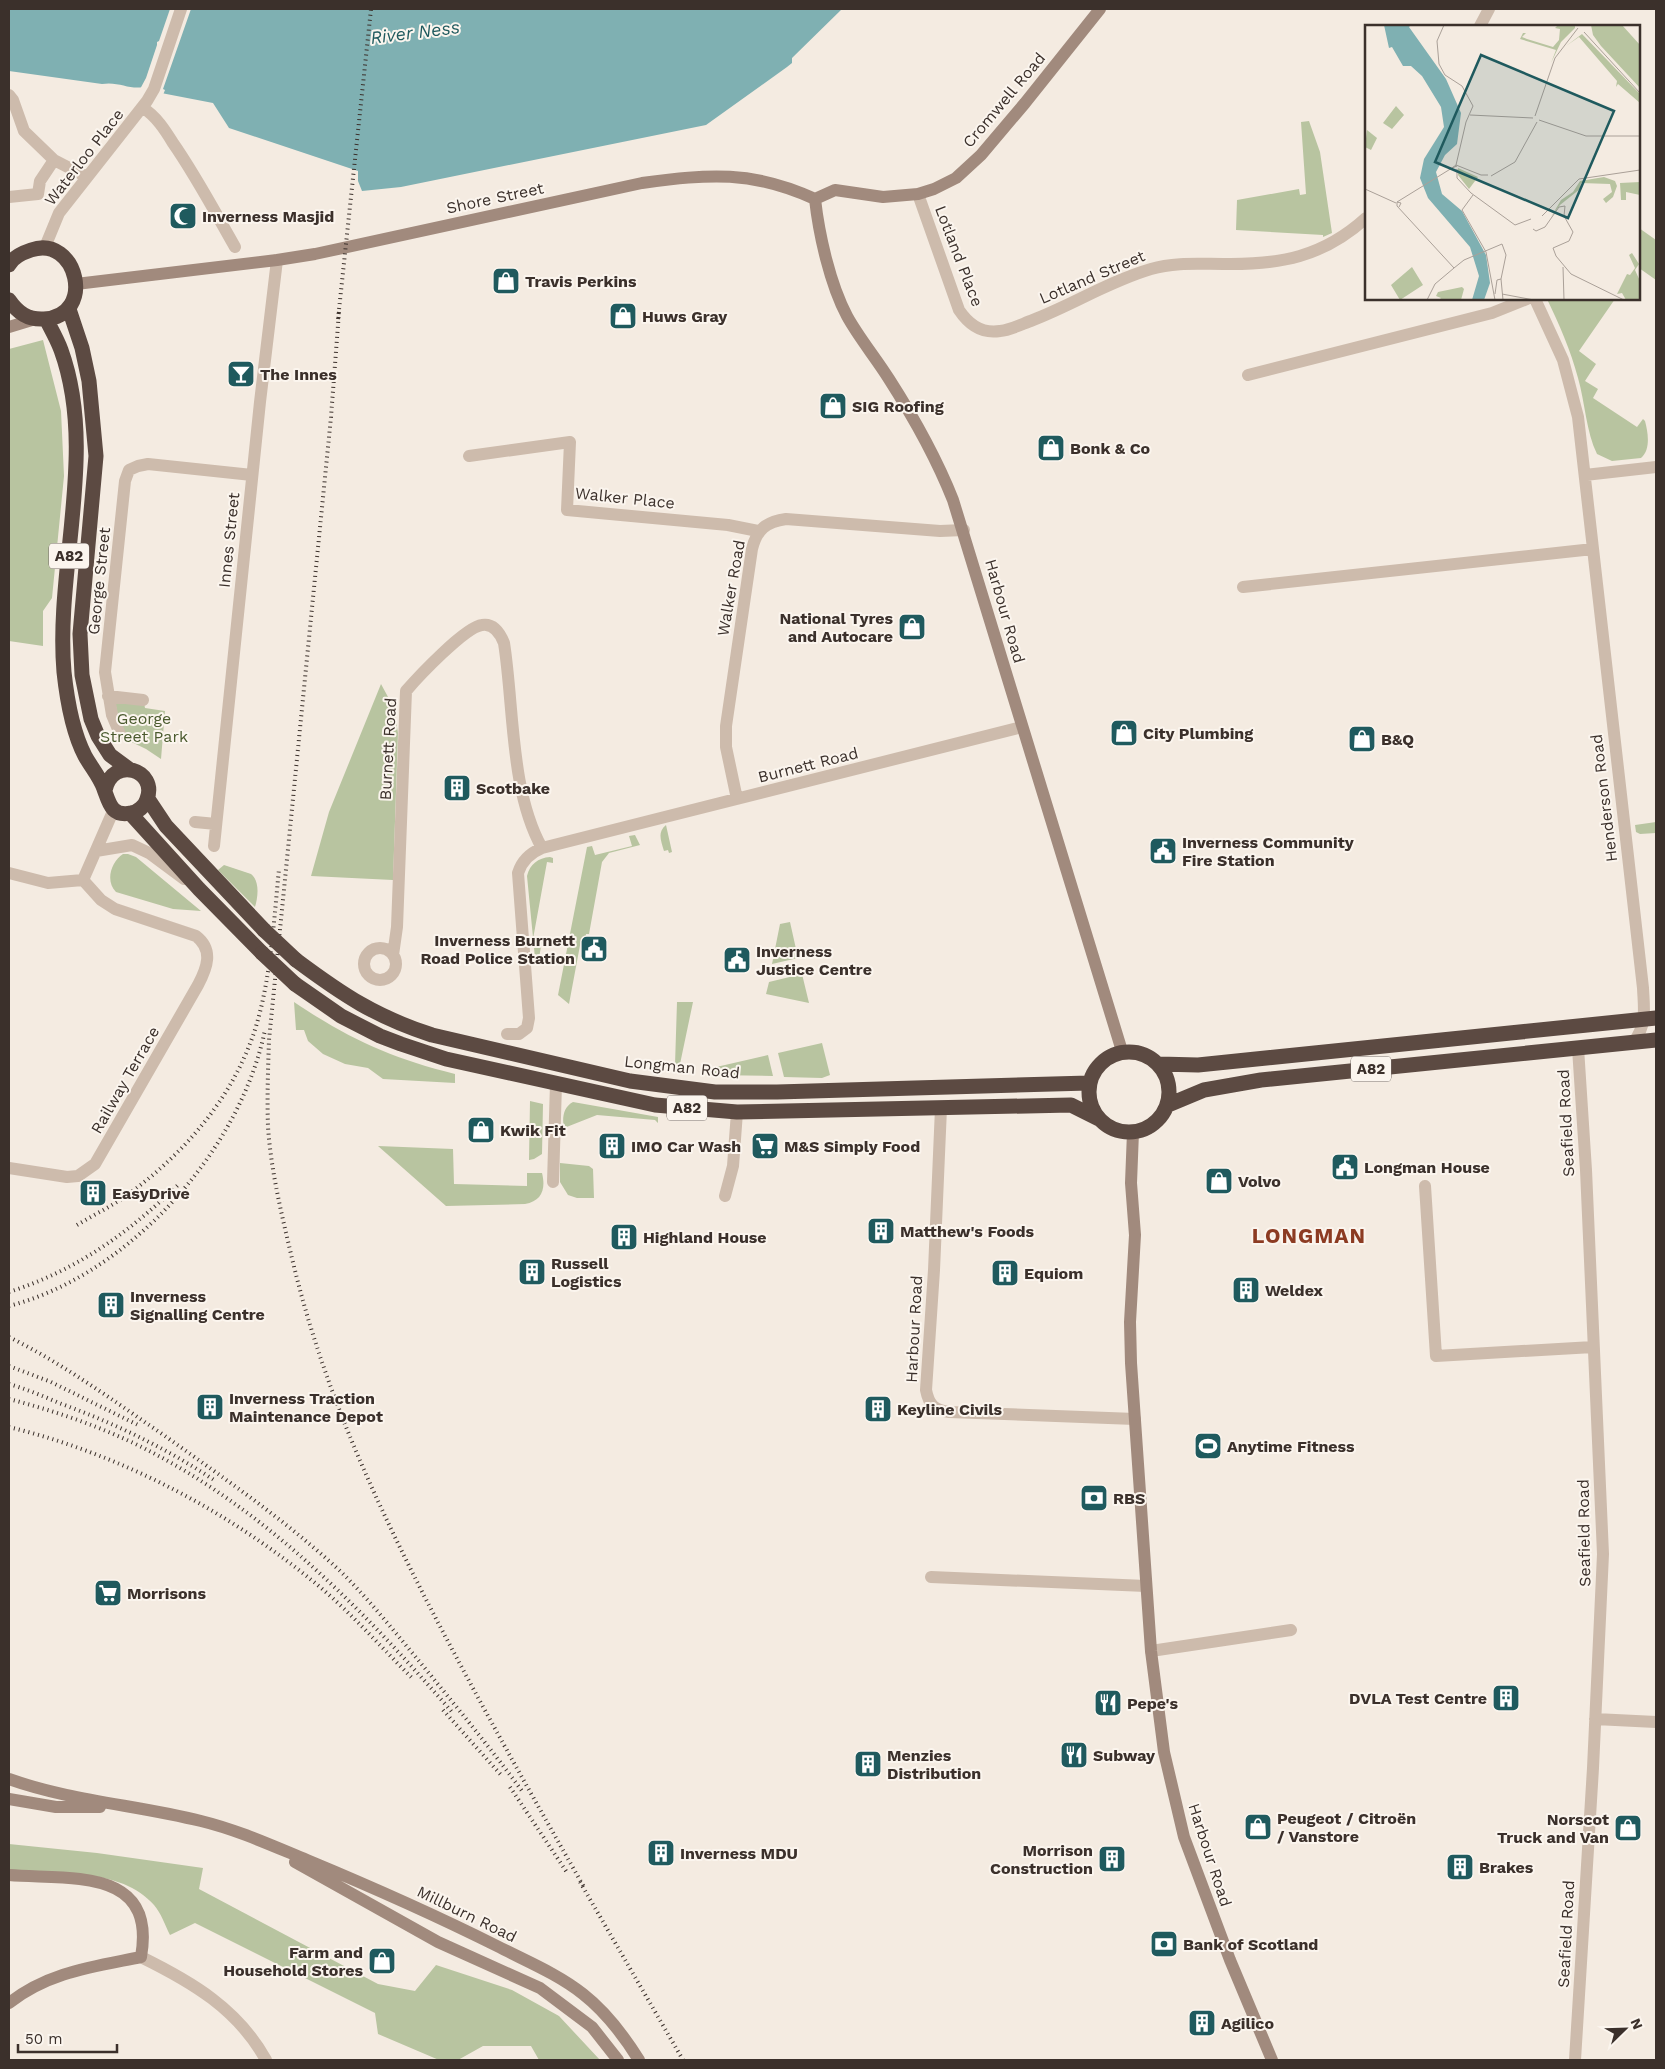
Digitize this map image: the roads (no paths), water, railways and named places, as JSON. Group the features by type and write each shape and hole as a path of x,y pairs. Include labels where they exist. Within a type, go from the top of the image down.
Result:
{"highway":[{"path":"9,263 21,254 45,248 56,251 66,259 72,270 76,284 76,296 69,309 58,316 39,319"},
{"name":"A82","path":"9,301 19,313 39,319 61,350 74,414 74,484 63,631 64,673 72,722 84,755 105,790 108,804 114,809"},
{"name":"A82","path":"69,309 82,348 89,381 96,456 80,634 82,675 91,719 98,736 110,755 145,779 148,785 148,798"},
{"path":"105,790 110,777 115,772 129,769"},
{"path":"114,809 130,813 141,808 148,798"},
{"name":"Longman Road","path":"148,798 166,826 264,930 296,960 348,998 402,1026 432,1035 655,1086 715,1092 1089,1083"},
{"name":"A82","path":"130,813 199,889 295,984 341,1016 386,1039 446,1059 655,1105 737,1112 1071,1105 1099,1119 1109,1127 1133,1132"},
{"name":"A82","path":"1122,1051 1136,1051 1148,1056 1159,1064 1198,1066 1650,1019"},
{"name":"A82","path":"1168,1104 1204,1090 1227,1085 1656,1040"},
{"path":"1099,1119 1092,1108 1089,1096 1089,1083 1093,1072 1101,1062 1111,1055 1122,1051"},
{"path":"1133,1132 1144,1129 1154,1123 1162,1115 1168,1104 1169,1083 1159,1064"}],"street":[{"name":"Waterloo Place","path":"45,248 59,213 143,108 154,90 181,9"},
{"name":"Cromwell Road","path":"918,194 934,189 956,178 981,155 1100,9"},
{"path":"1481,25 1489,9"},
{"path":"9,95 13,100 24,131 54,160 87,177"},
{"path":"143,108 151,113 161,125 190,167 235,247"},
{"path":"9,198 43,196 40,181 54,160"},
{"name":"Shore Street","path":"76,284 277,260 370,242 642,183 695,176 728,175 756,180 784,186 814,199"},
{"path":"814,199 835,190 883,197 918,194"},
{"name":"Lotland Place","path":"918,194 959,310 973,326"},
{"name":"Harbour Road","path":"814,199 818,230 846,315 893,384 920,430 941,469 964,530 1022,727 1122,1051"},
{"name":"Lotland Street","path":"973,326 992,332 1016,327 1136,274 1163,266 1195,264 1252,265 1289,259 1327,246 1348,234 1365,219"},
{"name":"Innes Street","path":"214,846 252,475 277,260"},
{"path":"1248,375 1492,313 1524,300"},
{"name":"Henderson Road","path":"1535,300 1563,360 1578,417 1642,978 1650,1019 1634,1042"},
{"path":"9,327 39,319"},
{"name":"Walker Place","path":"469,456 570,442 567,510 728,525 758,531"},
{"name":"George Street","path":"120,734 112,716 105,672 125,481 129,470 148,464 252,475"},
{"path":"1585,475 1656,467"},
{"name":"Walker Road","path":"737,799 726,747 726,726 752,549 758,531 774,520 786,519 940,531 964,530"},
{"path":"1243,587 1593,548"},
{"name":"Burnett Road","path":"389,952 396,940 406,692 461,637 472,628 483,624 494,627 504,643 516,758 534,833 542,848"},
{"path":"108,696 143,700"},
{"name":"Burnett Road","path":"506,1034 519,1034 527,1028 529,1018 518,873 520,865 526,858 542,848 1022,727"},
{"path":"9,873 48,883 83,880 114,809"},
{"path":"196,822 216,824"},
{"path":"96,851 132,844 199,889"},
{"name":"Railway Terrace","path":"9,1168 55,1176 78,1176 95,1164 204,974 208,955 201,940 196,936 115,910 101,900 83,880"},
{"name":"Seafield Road","path":"1575,2060 1603,1554 1586,1170 1578,1048"},
{"path":"553,1182 556,1084"},
{"name":"Harbour Road","path":"941,1108 934,1270 926,1390 932,1407 949,1412 1135,1419"},
{"path":"725,1196 733,1166 737,1112"},
{"name":"Harbour Road","path":"1133,1132 1131,1183 1135,1235 1130,1322 1151,1651 1164,1752 1184,1837 1226,1951 1272,2060"},
{"path":"1425,1186 1436,1356 1593,1347"},
{"path":"931,1577 1146,1586"},
{"path":"1151,1651 1291,1630"},
{"path":"1595,1719 1656,1722"},
{"name":"Millburn Road","path":"9,1779 61,1794 202,1821 252,1838 382,1891 463,1929 561,1979 583,1993 603,2012 627,2041 639,2060"},
{"name":"Millburn Road","path":"9,1798 56,1807 133,1808"},
{"name":"Millburn Road","path":"252,1838 438,1942 540,1988 592,2027 618,2060"},
{"path":"9,1875 103,1882 120,1890 134,1902 139,1910 143,1944 141,1957"},
{"path":"9,2003 26,1991 55,1976 141,1957 168,1970 208,1996 234,2017 255,2040 266,2060"}],"water":[{"name":"River Ness","path":"9,9 842,9 792,58 792,63 706,125 401,187 362,191 358,181 358,171 229,128 213,103 156,92 145,81 143,87 138,88 9,71"}],"railway":[{"path":"338,319 371,9"},
{"path":"339,312 331,417 269,1040 268,1127 271,1159 303,1302 317,1348 350,1438 389,1525 451,1647 584,1887"},
{"path":"77,1225 123,1198 167,1163 205,1121 236,1075 257,1023 266,986 279,869"},
{"path":"9,1306 53,1290 96,1267 136,1237 173,1202 205,1162 231,1120 252,1075 265,1030"},
{"path":"9,1292 57,1273 100,1249 140,1219 178,1185"},
{"path":"9,1337 70,1371 165,1436 254,1500 339,1570 380,1614 419,1661 522,1791"},
{"path":"9,1366 51,1382 138,1425"},
{"path":"9,1384 120,1428 177,1457 214,1480"},
{"path":"9,1399 84,1422 139,1446 200,1480 240,1508 279,1538 352,1604 452,1712"},
{"path":"9,1427 93,1453 134,1470 174,1489 249,1534 320,1587 356,1620 412,1678"},
{"path":"443,1710 501,1775"},
{"path":"510,1787 568,1874"},
{"path":"580,1882 683,2060"}],"place":[{"name":"Inverness Masjid","path":"183,216"},
{"name":"Travis Perkins","path":"506,281"},
{"name":"Huws Gray","path":"623,316"},
{"name":"The Innes","path":"241,374"},
{"name":"SIG Roofing","path":"833,406"},
{"name":"Bonk & Co","path":"1051,448"},
{"name":"National Tyres and Autocare","path":"912,627"},
{"name":"City Plumbing","path":"1124,733"},
{"name":"B&Q","path":"1362,739"},
{"name":"Scotbake","path":"457,788"},
{"name":"Inverness Community Fire Station","path":"1163,851"},
{"name":"Inverness Burnett Road Police Station","path":"594,949"},
{"name":"Inverness Justice Centre","path":"737,960"},
{"name":"Kwik Fit","path":"481,1130"},
{"name":"IMO Car Wash","path":"612,1146"},
{"name":"M&S Simply Food","path":"765,1146"},
{"name":"Longman House","path":"1345,1167"},
{"name":"Volvo","path":"1219,1181"},
{"name":"EasyDrive","path":"93,1193"},
{"name":"Matthew's Foods","path":"881,1231"},
{"name":"Highland House","path":"624,1237"},
{"name":"Russell Logistics","path":"532,1272"},
{"name":"Equiom","path":"1005,1273"},
{"name":"Weldex","path":"1246,1290"},
{"name":"Inverness Signalling Centre","path":"111,1305"},
{"name":"Inverness Traction Maintenance Depot","path":"210,1407"},
{"name":"Keyline Civils","path":"878,1409"},
{"name":"Anytime Fitness","path":"1208,1446"},
{"name":"RBS","path":"1094,1498"},
{"name":"Morrisons","path":"108,1593"},
{"name":"DVLA Test Centre","path":"1506,1698"},
{"name":"Pepe's","path":"1108,1703"},
{"name":"Subway","path":"1074,1755"},
{"name":"Menzies Distribution","path":"868,1764"},
{"name":"Peugeot / Citroën / Vanstore","path":"1258,1827"},
{"name":"Norscot Truck and Van","path":"1628,1828"},
{"name":"Inverness MDU","path":"661,1853"},
{"name":"Morrison Construction","path":"1112,1859"},
{"name":"Brakes","path":"1460,1867"},
{"name":"Bank of Scotland","path":"1164,1944"},
{"name":"Farm and Household Stores","path":"382,1961"},
{"name":"Agilico","path":"1202,2023"}],"district":[{"name":"LONGMAN","path":"1309,1235"}],"park label":[{"name":"George Street Park","path":"144,727"}]}
